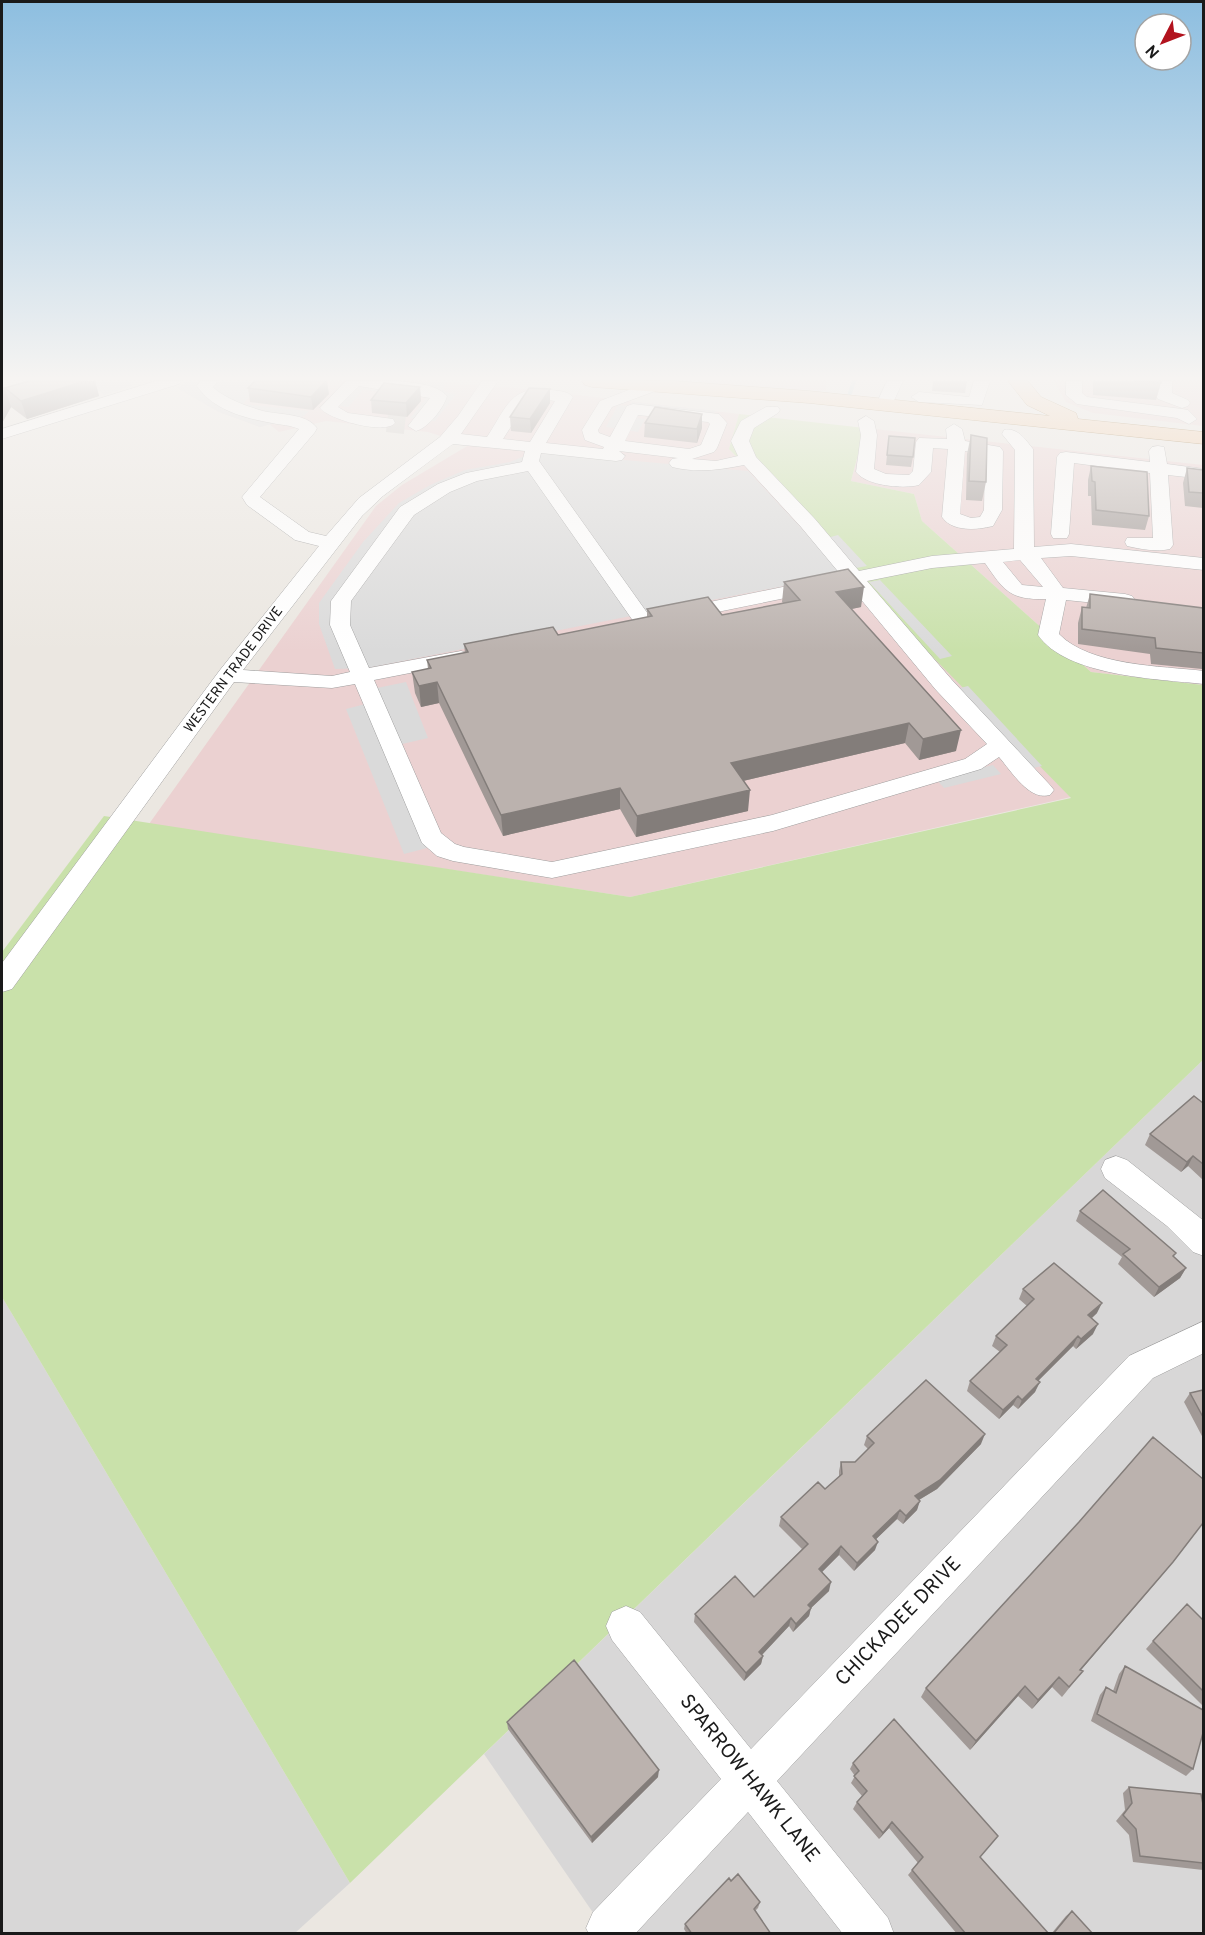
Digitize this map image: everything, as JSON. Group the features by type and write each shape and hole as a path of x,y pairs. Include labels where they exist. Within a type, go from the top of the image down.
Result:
{"street":[{"path":"273,471 251,497 253,501 302,536 331,543"},
{"name":"WESTERN TRADE DRIVE","path":"2,982 228,675 331,543 369,497 406,471"},
{"path":"489,471 444,488 407,511 341,601 339,609 340,625 431,837 446,850 462,855 552,870 773,823 973,764 1000,746"},
{"path":"544,471 643,621"},
{"path":"760,471 808,523 944,685 1042,790"},
{"path":"865,471 884,479 913,481 922,471"},
{"path":"953,471 951,517 969,524 986,522 993,510 994,471"},
{"path":"1024,471 1024,553 1036,564 1055,593 1056,601 1048,635 1062,649 1089,660 1203,678"},
{"path":"1060,534 1064,471"},
{"path":"989,516 1060,534 1164,545 1159,471"},
{"path":"1186,471 1203,474"},
{"path":"621,625 932,562 1071,550 1203,564"},
{"path":"990,557 1014,591 1025,594 1055,593 1141,602"},
{"path":"228,675 332,682 484,653"},
{"path":"1116,1169 1178,1217 1203,1242"},
{"name":"CHICKADEE DRIVE","path":"609,1928 1141,1367 1203,1336"},
{"name":"SPARROW HAWK LANE","path":"626,1626 872,1934"}],"shaded area":[{"path":"425,471 751,471 1071,797 630,897 149,824 376,506 402,485"},
{"path":"462,471 748,471 844,574 367,668 335,669 319,624 319,603 363,542 399,503 430,485"},
{"path":"854,471 1203,471 1203,685 1091,672 922,521 914,494 851,481"},
{"path":"838,535 867,566 856,568 827,538"},
{"path":"880,580 952,656 940,659 869,582"},
{"path":"406,682 428,738 385,748 427,848 404,854 346,709 381,700 377,688"},
{"path":"968,686 1042,766 1029,769 956,689"},
{"path":"993,765 1001,774 944,788 936,779"},
{"path":"1203,1060 1203,1933 607,1933 484,1754"},
{"path":"2,1297 350,1883 295,1933 2,1933"}],"green space":[{"path":"751,471 854,471 851,481 914,494 922,521 1091,672 1203,685 1203,1060 350,1883 2,1297 2,952 104,816 630,897 1071,798"}],"building":[{"path":"969,471 986,471 986,482 969,481"},
{"path":"1091,471 1147,472 1149,516 1096,510 1095,482 1092,481"},
{"path":"1187,471 1203,471 1203,493 1189,492"},
{"path":"848,569 864,587 836,592 961,730 923,739 909,723 731,763 750,790 637,816 620,788 501,815 437,682 419,686 412,672 431,668 427,660 468,652 464,644 553,627 558,635 652,616 647,609 708,597 722,615 800,600 784,582"},
{"path":"1090,594 1203,608 1203,653 1156,648 1155,638 1082,629 1082,607 1090,608"},
{"path":"1194,1096 1203,1103 1203,1164 1193,1156 1187,1162 1150,1134"},
{"path":"1103,1190 1176,1253 1173,1256 1186,1268 1159,1287 1123,1254 1130,1249 1080,1211"},
{"path":"1054,1263 1102,1303 1088,1315 1098,1324 1081,1339 1078,1336 1036,1379 1040,1382 1022,1400 1018,1396 1003,1410 970,1381 1007,1345 996,1336 1034,1299 1023,1289"},
{"path":"926,1380 985,1434 940,1480 915,1496 920,1501 906,1516 900,1510 873,1536 878,1542 857,1563 841,1546 819,1569 831,1582 808,1605 811,1608 796,1624 791,1618 759,1652 763,1656 746,1673 695,1614 735,1576 754,1597 808,1544 781,1517 818,1482 825,1489 842,1474 841,1462 855,1462 874,1443 867,1436"},
{"path":"1203,1390 1203,1417 1190,1393"},
{"path":"1153,1437 1203,1479 1203,1523 1173,1562 1080,1670 1083,1671 1069,1687 1059,1677 1038,1700 1025,1686 976,1741 926,1688 1079,1522"},
{"path":"1187,1604 1203,1620 1203,1691 1153,1641"},
{"path":"574,1660 659,1770 591,1837 507,1722"},
{"path":"1125,1666 1203,1710 1203,1733 1193,1769 1097,1714 1106,1687 1116,1693"},
{"path":"894,1719 998,1836 980,1857 1049,1934 966,1934 912,1870 923,1857 892,1822 883,1833 857,1802 867,1791 854,1776 859,1771 853,1763"},
{"path":"1129,1787 1201,1794 1203,1863 1140,1856 1136,1829 1123,1815 1132,1803"},
{"path":"738,1874 760,1902 754,1909 771,1934 692,1934 685,1924 729,1878 731,1881"},
{"path":"1072,1911 1093,1934 1053,1934"}]}
